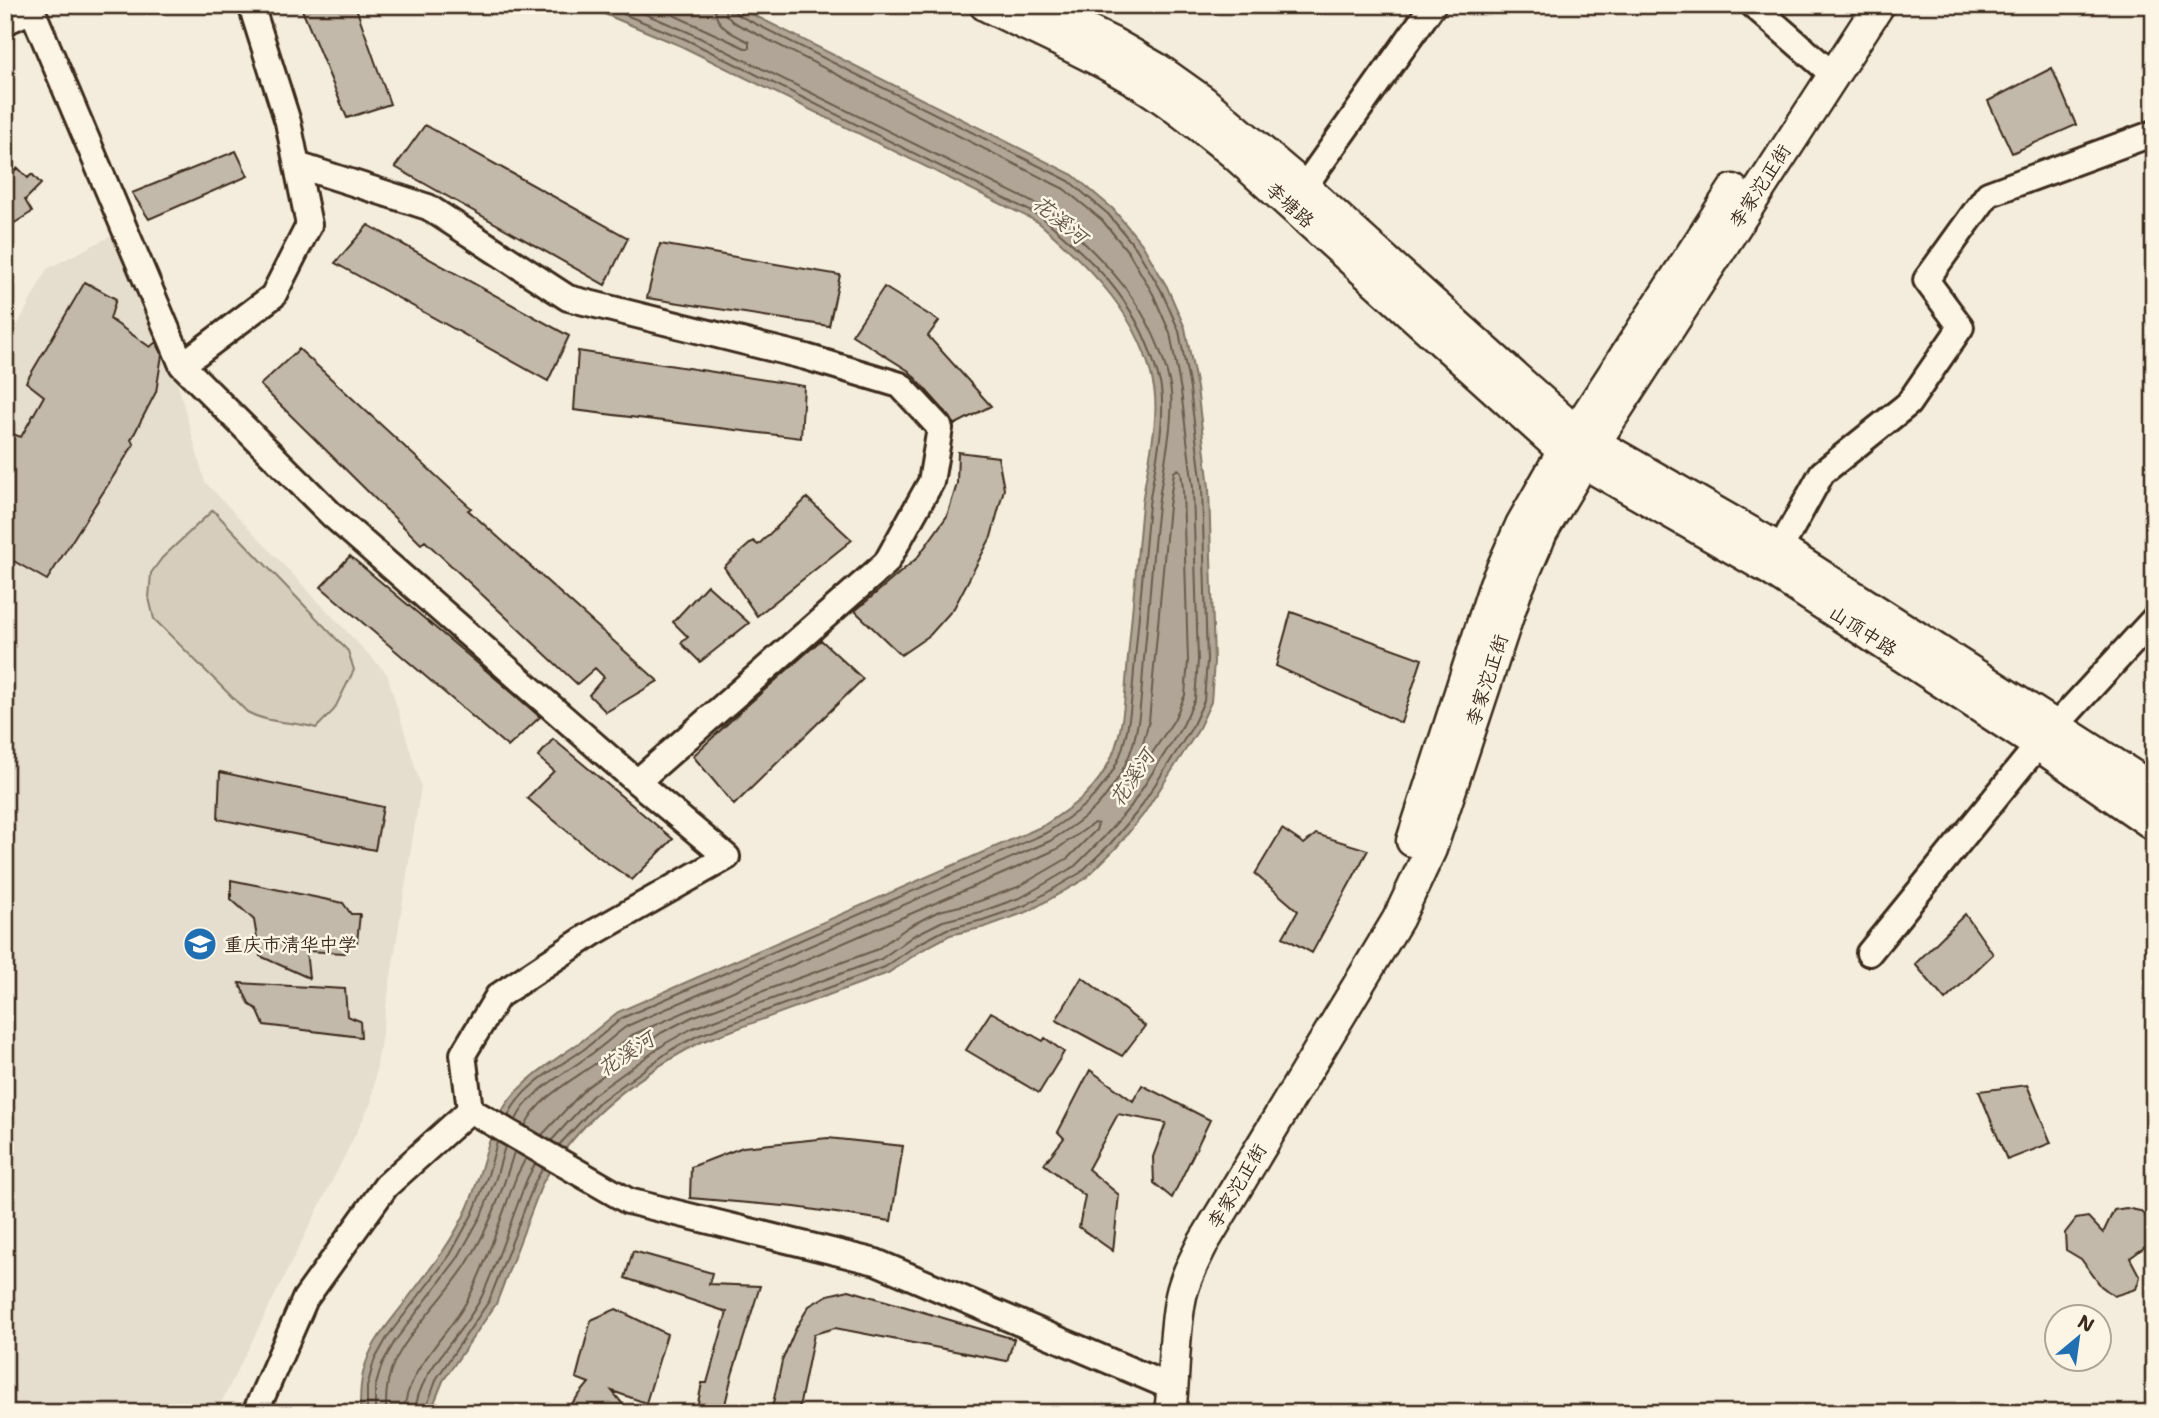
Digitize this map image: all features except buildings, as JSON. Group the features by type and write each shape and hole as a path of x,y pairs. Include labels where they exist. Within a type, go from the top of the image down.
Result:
{"main road":[{"name":"李塘路","path":"985,5 1098,61 1187,116 1579,447"},
{"name":"李塘路","path":"1033,5 1111,42 1158,69 1203,101 1304,187 1579,447"},
{"name":"李家沱正街","path":"1150,1413 1166,1394 1167,1293 1177,1265 1189,1238 1379,915 1398,878 1498,575 1521,525 1579,447 1824,68 1854,5"},
{"name":"李家沱正街","path":"1824,68 1879,5"},
{"name":"山顶中路","path":"1579,447 1780,549 2047,734 2154,825"},
{"name":"山顶中路","path":"1579,447 1769,569 2047,734 2154,789"}],"street":[{"path":"182,365 273,296 309,225 288,122 251,5"},
{"path":"1304,187 1433,5"},
{"path":"1753,5 1824,68"},
{"path":"5,22 31,8 182,365 332,515 636,782 727,857 593,933 498,996 463,1054 470,1110"},
{"path":"1780,549 1822,473 1908,404 1961,327 1926,280 1988,194 2154,133"},
{"path":"297,165 428,207 568,298 806,357 900,385 940,428 931,482 886,563 636,782"},
{"path":"1869,953 2047,734 2154,619"},
{"path":"470,1110 628,1201 876,1262 1166,1394"},
{"path":"255,1413 305,1299 386,1186 470,1110"}],"shaded area":[{"name":"重庆市清华中学","path":"111,236 176,378 205,482 387,674 421,786 371,1103 216,1413 5,1413 5,349 47,269"},
{"path":"213,510 348,651 354,670 334,710 316,728 264,719 247,712 154,619 149,598 151,573 162,558"}],"water":[{"name":"花溪河","path":"583,5 734,5 1073,175 1113,209 1142,244 1167,287 1185,328 1197,388 1209,487 1214,662 1211,702 1197,732 1143,815 1116,848 1085,879 1029,911 985,927 950,935 888,973 701,1042 654,1069 611,1102 572,1140 542,1184 496,1304 443,1381 430,1413 360,1413 362,1380 370,1353 382,1332 453,1235 467,1209 500,1115 522,1086 618,1012 1043,826 1074,804 1099,779 1112,756 1122,720 1142,504 1154,430 1155,401 1148,362 1126,316 1111,295 1076,257 1038,222 681,46"}],"place":[{"name":"重庆市清华中学","path":"200,944"}]}
